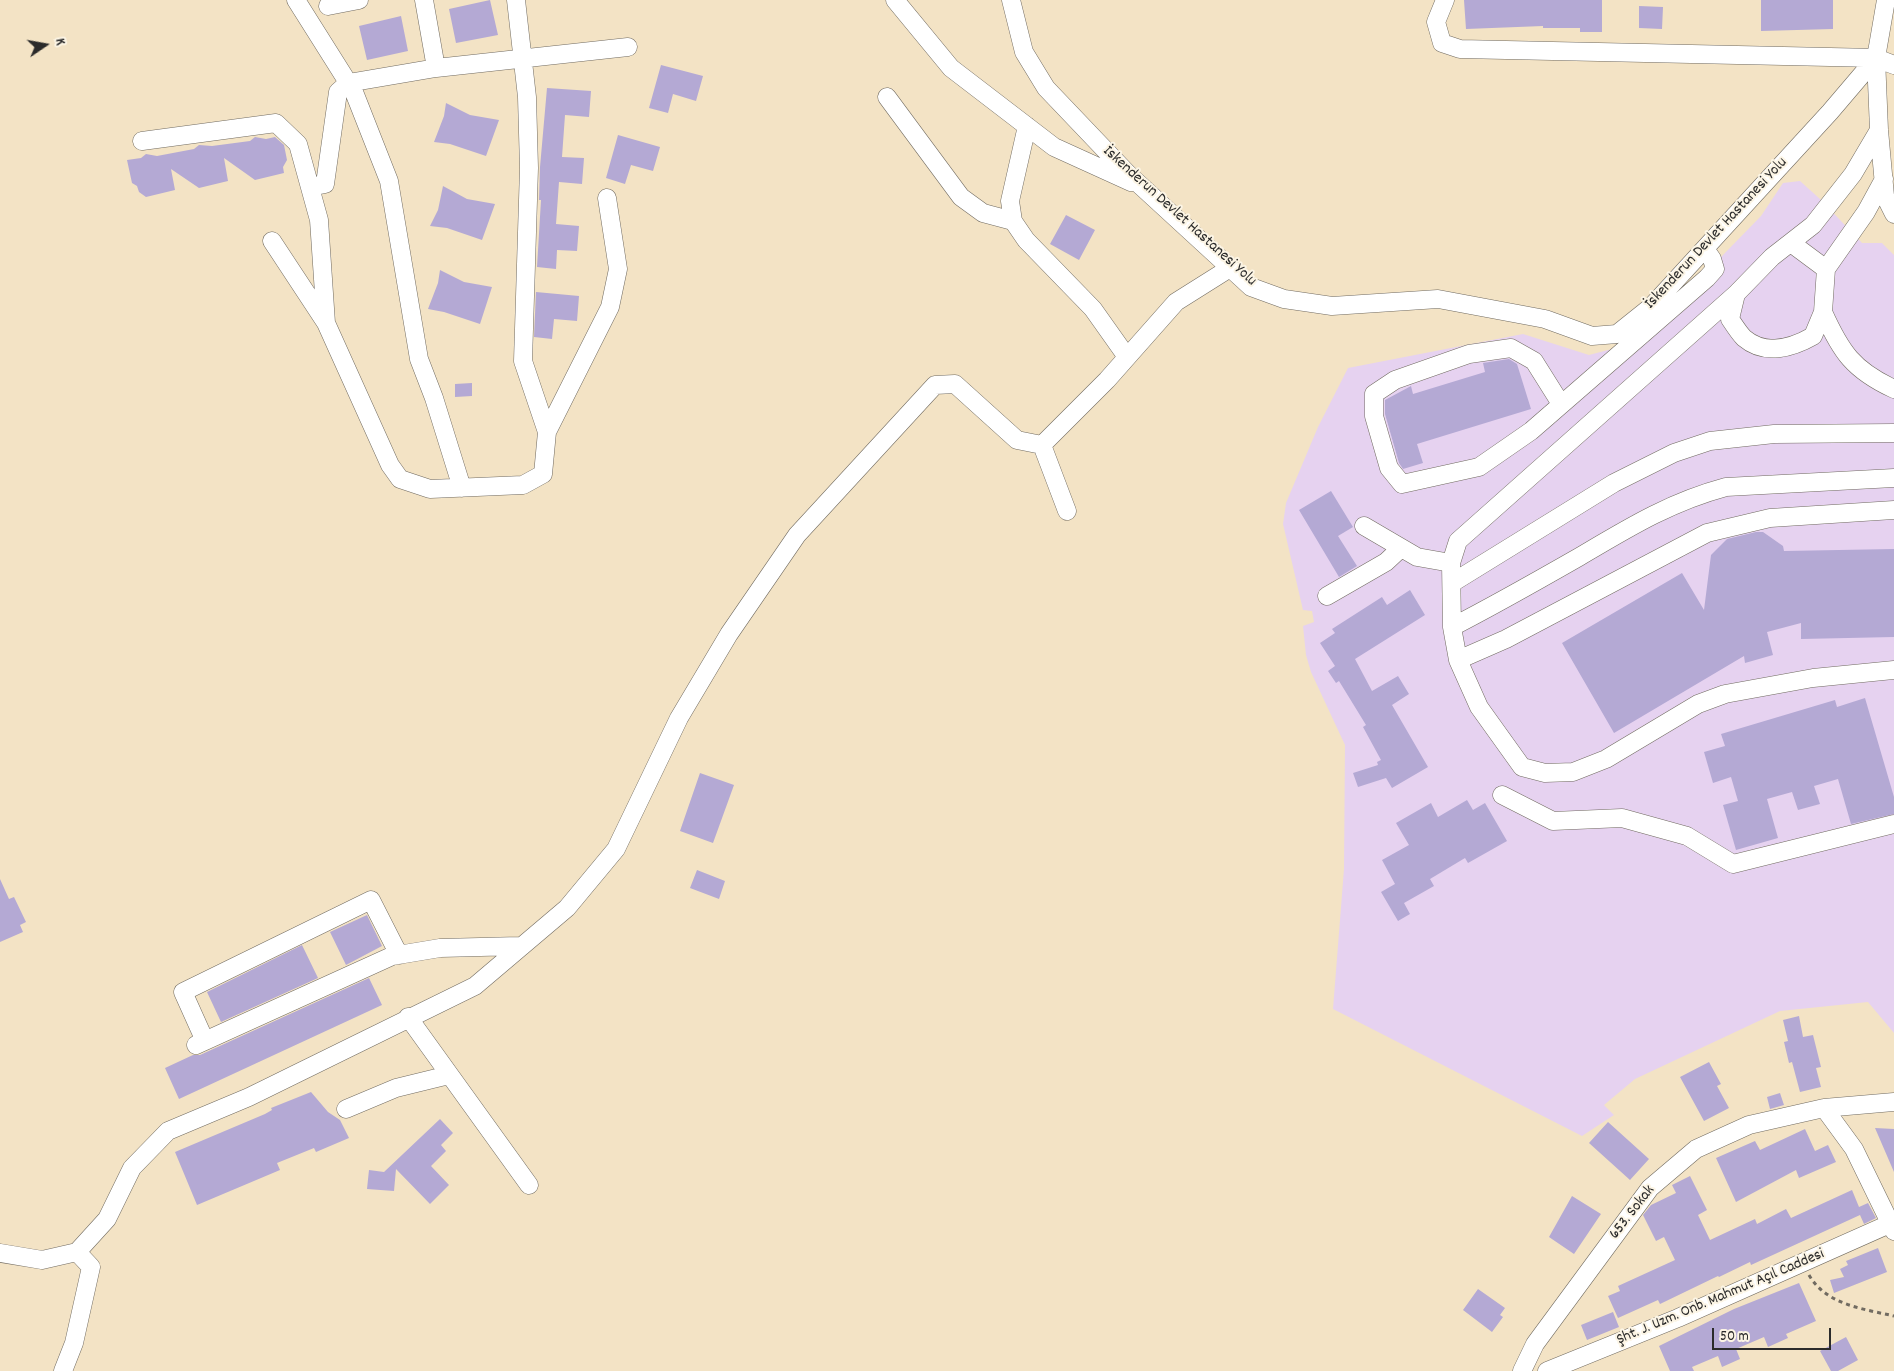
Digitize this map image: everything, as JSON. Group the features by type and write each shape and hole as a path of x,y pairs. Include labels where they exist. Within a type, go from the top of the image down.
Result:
{"street":[{"path":"296,0 354,92 388,181 419,359 434,398 462,488"},
{"path":"328,6 359,0"},
{"path":"424,0 436,68"},
{"path":"516,0 521,58 527,97 529,168 523,362 547,432"},
{"path":"896,0 951,68 1054,147 1142,186"},
{"name":"İskenderun Devlet Hastanesi Yolu","path":"1011,0 1024,52 1046,88 1142,186 1251,287 1284,299 1332,306 1438,300 1545,319 1592,336 1617,334 1652,306 1830,112 1876,58"},
{"path":"1445,0 1436,22 1442,43 1460,49 1876,58 1894,65"},
{"path":"1886,0 1876,58 1879,130 1887,190 1894,214"},
{"path":"310,187 325,184 338,92 348,83 436,68 628,46"},
{"path":"887,98 961,197 983,213 1013,221"},
{"path":"142,141 276,123 298,144 319,220 326,323"},
{"path":"1027,126 1010,201 1013,221 1026,240 1093,309 1127,357"},
{"path":"1879,130 1853,174 1813,226 1772,258 1736,294 1458,541 1451,563 1452,628 1458,660 1479,707 1522,767 1545,773 1573,772 1606,759 1698,704 1725,694 1813,678 1894,670"},
{"path":"1736,294 1730,319 1745,338 1768,349 1782,349 1814,336 1823,312 1826,269 1866,212 1887,190"},
{"path":"272,241 326,323 390,465 400,479 430,489 523,486 543,474 547,432 610,307 618,269 607,198"},
{"path":"1791,242 1826,269"},
{"path":"1561,404 1534,361 1511,348 1469,354 1395,380 1374,394 1374,416 1389,468 1402,484 1479,466 1531,430 1708,278 1715,269 1712,259 1704,249"},
{"path":"1042,445 1127,357 1176,302 1230,268"},
{"path":"1823,312 1838,345 1854,363 1860,369 1894,389"},
{"path":"0,1253 42,1260 77,1252 107,1219 132,1168 168,1131 249,1097 408,1017 475,986 567,908 616,850 679,718 729,634 796,534 935,385 955,384 1017,440 1042,445"},
{"path":"1452,583 1614,484 1674,453 1710,441 1774,434 1894,433"},
{"path":"1042,445 1067,511"},
{"path":"1452,628 1497,604 1653,513 1701,494 1726,487 1894,478"},
{"path":"1458,660 1506,640 1707,532 1770,518 1894,510"},
{"path":"1364,526 1416,557 1451,563"},
{"path":"1327,596 1386,562 1401,548"},
{"path":"1502,795 1553,822 1622,818 1687,836 1733,864 1894,824"},
{"path":"399,955 371,900 183,992 200,1043 399,955 440,948 520,946"},
{"path":"408,1017 529,1186"},
{"path":"346,1109 396,1088 449,1075"},
{"name":"653. Sokak","path":"1522,1371 1535,1344 1650,1188 1696,1149 1749,1125 1824,1108 1894,1102"},
{"path":"1824,1108 1854,1148 1893,1225"},
{"name":"Şht. J. Uzm. Onb. Mahmut Açıl Caddesi","path":"1547,1371 1678,1318 1893,1225"},
{"path":"62,1371 74,1343 91,1268 77,1252"}],"path":[{"path":"1803,1264 1814,1283 1833,1300 1894,1316"}],"shaded area":[{"path":"1800,181 1862,243 1882,243 1894,255 1894,1033 1868,1002 1780,1011 1635,1079 1604,1105 1614,1115 1582,1136 1333,1009 1344,869 1345,745 1311,672 1306,655 1303,626 1314,622 1312,611 1303,610 1283,524 1286,503 1318,427 1348,368 1523,334 1589,355 1612,349 1647,333 1761,216 1783,183"}],"building":[{"path":"490,0 498,35 456,43 449,9"},
{"path":"1464,0 1602,0 1602,32 1580,32 1580,28 1543,28 1543,26 1466,29"},
{"path":"1761,0 1833,0 1833,29 1761,31"},
{"path":"1639,6 1663,7 1662,29 1639,28"},
{"path":"401,16 408,51 367,60 359,26"},
{"path":"661,65 703,76 696,101 673,94 668,113 649,108"},
{"path":"547,88 591,91 589,117 565,115 562,157 584,158 582,184 559,182 556,224 579,226 577,251 557,250 556,269 537,267 541,200 539,200 540,167"},
{"path":"446,103 470,115 499,120 486,156 450,144 434,142 444,116"},
{"path":"618,135 660,147 653,171 631,165 625,184 606,178"},
{"path":"255,137 266,139 275,137 284,145 287,160 283,167 284,173 255,180 224,158 228,181 199,188 171,169 175,190 146,197 132,183 127,160 141,158 146,154 157,156 194,149 199,145 212,146 250,141"},
{"path":"443,186 467,199 495,204 482,240 447,228 430,226 438,210"},
{"path":"1066,215 1095,230 1079,260 1050,244"},
{"path":"440,270 464,282 492,287 480,324 444,312 428,309 438,283"},
{"path":"536,292 579,296 577,321 554,319 552,339 534,337"},
{"path":"1509,359 1517,364 1531,409 1417,444 1423,463 1403,469 1399,463 1385,414 1385,400 1411,386 1413,394 1485,372 1483,363"},
{"path":"472,383 472,396 455,397 455,384"},
{"path":"1331,491 1353,527 1338,536 1357,566 1339,577 1299,510"},
{"path":"1763,532 1783,546 1784,551 1894,549 1894,637 1801,639 1801,623 1767,632 1773,655 1745,663 1744,656 1614,733 1562,643 1682,573 1704,610 1711,555 1727,539"},
{"path":"1410,590 1425,615 1355,659 1372,691 1398,676 1409,694 1392,705 1428,767 1392,788 1386,778 1358,787 1353,773 1378,765 1377,762 1381,760 1363,727 1366,725 1339,681 1336,683 1328,671 1335,666 1320,643 1335,633 1332,629 1382,597 1387,605"},
{"path":"1865,698 1894,797 1894,814 1851,824 1838,779 1814,786 1820,804 1798,810 1792,792 1767,799 1778,838 1736,850 1723,805 1738,801 1731,777 1713,783 1704,752 1725,746 1721,734 1835,700 1837,707"},
{"path":"700,773 734,785 713,843 680,831"},
{"path":"1467,800 1473,810 1485,803 1507,841 1468,863 1465,858 1430,879 1434,886 1404,903 1410,914 1398,921 1381,892 1395,884 1382,860 1409,845 1396,823 1431,803 1438,817"},
{"path":"697,870 725,881 719,899 690,888"},
{"path":"0,879 9,899 14,897 26,922 20,925 23,932 0,942"},
{"path":"367,915 382,946 346,965 330,932"},
{"path":"302,945 318,978 221,1022 207,992"},
{"path":"369,978 382,1005 179,1099 165,1068 193,1055 200,1055"},
{"path":"1799,1016 1803,1037 1813,1035 1821,1067 1816,1068 1821,1087 1800,1092 1792,1062 1789,1063 1784,1042 1788,1041 1783,1020"},
{"path":"1709,1062 1721,1084 1717,1086 1729,1108 1704,1121 1680,1077"},
{"path":"311,1092 328,1112 340,1120 349,1138 316,1152 314,1148 277,1163 280,1170 197,1205 175,1152 265,1114 272,1110 271,1108"},
{"path":"1780,1093 1784,1105 1770,1109 1767,1097"},
{"path":"440,1119 453,1133 441,1145 446,1151 431,1166 449,1185 430,1204 396,1169 394,1191 367,1189 369,1170 384,1172"},
{"path":"1608,1122 1649,1159 1630,1180 1589,1143"},
{"path":"1875,1128 1894,1129 1894,1172"},
{"path":"1805,1129 1815,1151 1828,1145 1836,1162 1799,1178 1796,1170 1736,1202 1716,1158 1755,1141 1760,1150"},
{"path":"1690,1176 1707,1210 1698,1215 1710,1240 1755,1219 1757,1224 1786,1209 1791,1218 1852,1190 1859,1207 1868,1203 1876,1218 1864,1224 1860,1215 1751,1265 1750,1262 1718,1276 1660,1304 1658,1300 1618,1318 1608,1296 1620,1291 1618,1286 1675,1260 1664,1237 1656,1241 1643,1215 1651,1205 1676,1193 1672,1185"},
{"path":"1572,1196 1601,1214 1574,1254 1549,1237"},
{"path":"1878,1248 1887,1272 1834,1293 1830,1280 1844,1277 1840,1269 1848,1265 1846,1261"},
{"path":"1799,1283 1816,1321 1786,1334 1788,1338 1768,1347 1764,1337 1736,1349 1740,1359 1722,1367 1718,1356 1692,1367 1694,1371 1670,1371 1659,1346 1734,1309"},
{"path":"1478,1289 1505,1308 1500,1315 1503,1317 1492,1332 1463,1310"},
{"path":"1613,1312 1619,1327 1587,1340 1581,1325"},
{"path":"1846,1337 1858,1360 1838,1371 1831,1371 1820,1351"}]}
